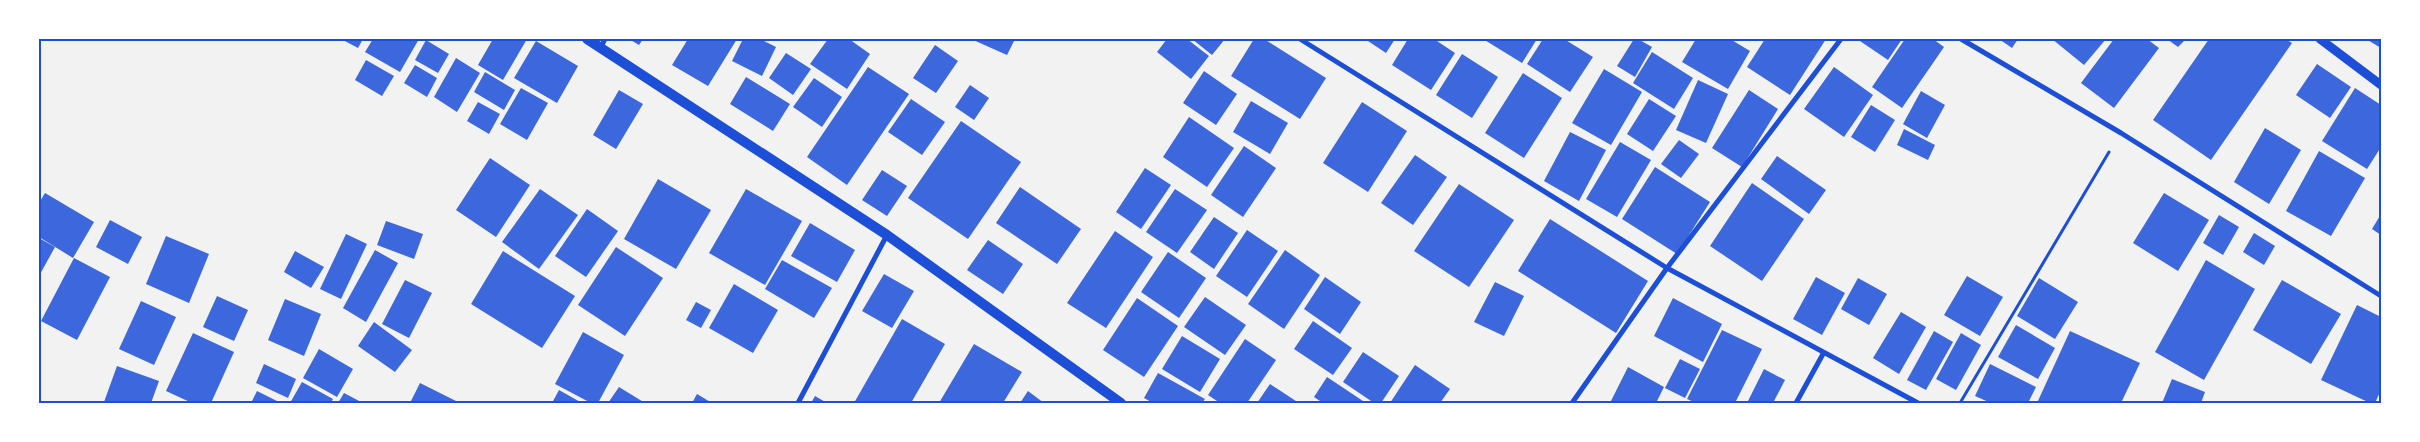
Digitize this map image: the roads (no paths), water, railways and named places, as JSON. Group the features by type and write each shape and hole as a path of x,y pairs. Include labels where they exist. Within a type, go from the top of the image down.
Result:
{"main road":[{"path":"587,39 603,43 887,235 1121,403"}],"street":[{"path":"1300,39 1667,268 1823,354 1918,403"},
{"path":"1572,403 1667,268 1842,39"},
{"path":"1961,39 2121,133 2381,296"},
{"path":"2320,39 2381,85"},
{"path":"798,403 887,235"},
{"path":"1796,403 1823,354"}]}
